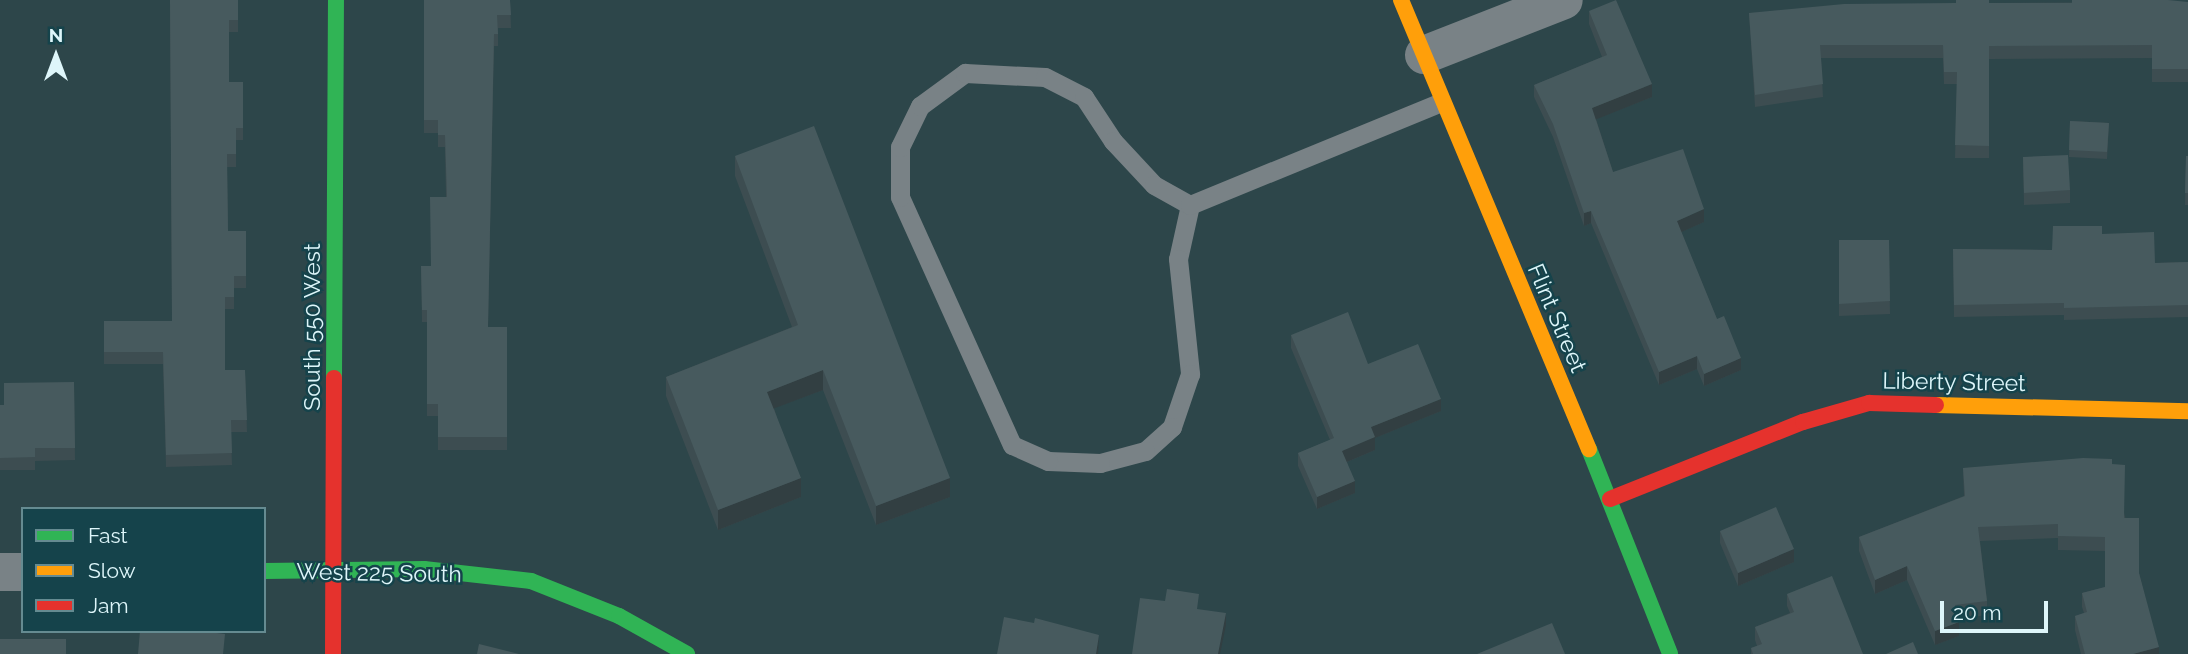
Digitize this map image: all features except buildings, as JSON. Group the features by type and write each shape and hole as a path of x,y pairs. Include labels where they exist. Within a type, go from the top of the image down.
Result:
{"street":[{"name":"South 550 West","path":"333,654 336,0"},
{"name":"Flint Street","path":"1401,0 1441,102 1610,499 1670,654"},
{"path":"1424,55 1564,0"},
{"name":"Liberty Street","path":"1610,499 1804,422 1869,403 2188,411"},
{"name":"West 225 South","path":"266,571 424,569 531,581 619,616 687,654"},
{"path":"0,572 21,572"}],"lane":[{"path":"965,73 1045,77 1084,97 1113,141 1154,185 1190,205 1178,260 1190,374 1172,427 1144,451 1100,463 1048,461 1012,444 900,197 900,147 920,106 965,73"},
{"path":"1190,205 1441,102"}],"traffic: fast":[{"path":"334,378 336,0"},
{"path":"1589,449 1670,654"},
{"path":"266,571 424,569 531,581 619,616 687,654"}],"traffic: slow":[{"path":"1401,0 1589,449"},
{"path":"1936,405 2188,411"}],"traffic: jam":[{"path":"333,654 334,378"},
{"path":"1610,499 1803,422 1869,403 1936,405"}]}
